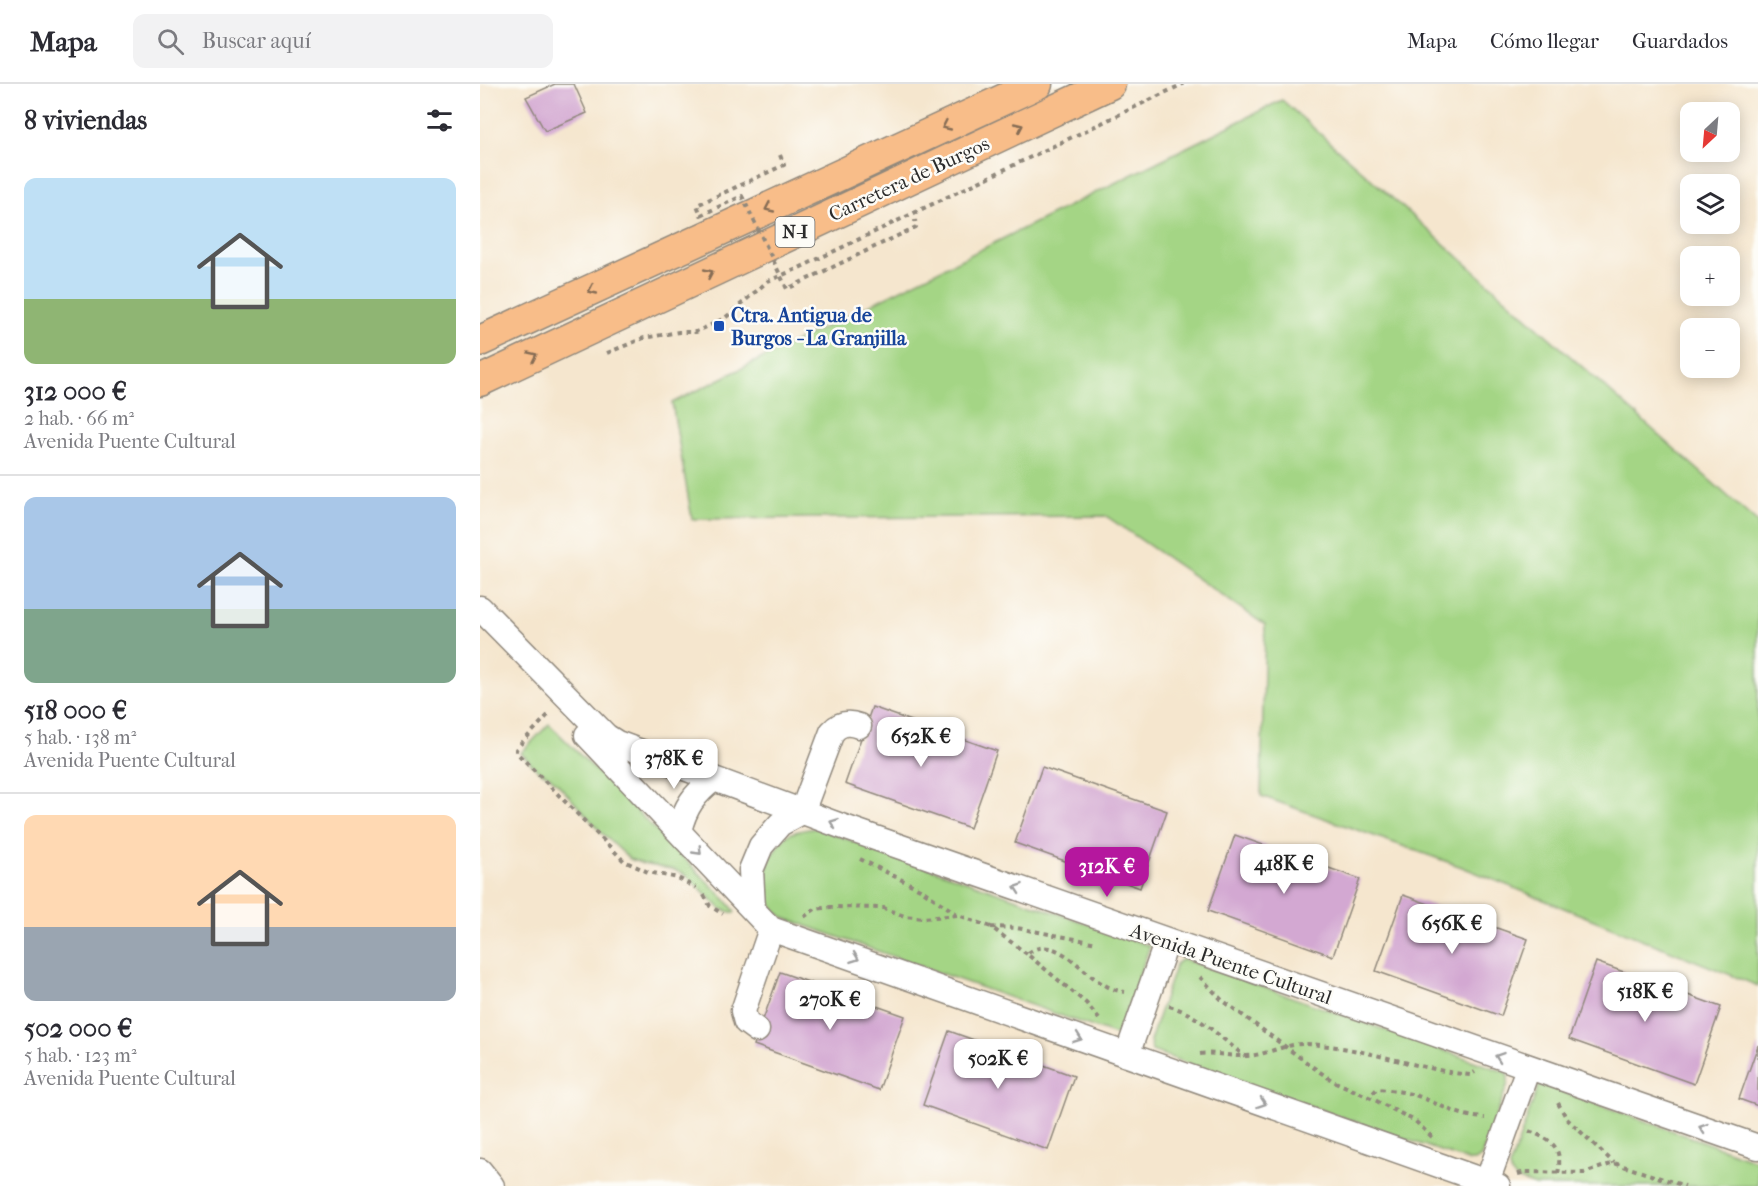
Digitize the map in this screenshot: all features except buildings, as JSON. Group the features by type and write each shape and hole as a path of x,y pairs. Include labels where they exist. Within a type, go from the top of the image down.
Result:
{"main road":[{"name":"Carretera de Burgos","path":"480,341 1037,84"},
{"name":"Carretera de Burgos","path":"480,381 1110,84"}],"street":[{"name":"Avenida Puente Cultural","path":"480,608 606,736 617,743 841,826 1758,1147"},
{"path":"480,630 589,737 753,908 782,932 1436,1164 1500,1182 1508,1124 1528,1068"},
{"path":"753,908 751,870 761,846 780,824 802,812 832,732 837,726 843,724 850,723 859,726"},
{"path":"679,831 683,813 698,791 714,779"},
{"path":"758,1030 746,1022 743,1011 782,932"},
{"path":"1127,1055 1167,941"},
{"path":"480,1171 492,1186"}],"path":[{"path":"600,356 644,338 679,332 696,332 725,318 768,281 1183,84"},
{"path":"780,155 784,165 697,204 701,215 742,196 787,289 916,227 915,220"},
{"path":"548,715 516,749 516,752 624,861 648,872 678,878 695,886 715,911 730,917"},
{"path":"841,826 838,835 840,844 846,850 864,862 920,889 958,915 991,927 1086,1003 1098,1017 1105,1031 1100,1046"},
{"path":"782,932 798,924 815,909 831,907 884,908 904,916 924,918 958,915"},
{"path":"991,927 1017,928 1104,944 1112,939 1120,924"},
{"path":"1027,954 1035,947 1043,947 1067,956 1102,984 1117,991 1179,1009 1194,1017 1245,1056"},
{"path":"1202,953 1197,968 1198,974 1222,1000 1333,1081 1415,1121 1430,1134 1438,1150 1436,1164"},
{"path":"1179,1074 1183,1063 1196,1055 1208,1053 1245,1056 1303,1044 1337,1048 1448,1073 1470,1075 1477,1070 1484,1052"},
{"path":"1560,1079 1557,1101 1562,1112 1575,1128 1614,1163 1685,1186"},
{"path":"1369,1097 1377,1089 1421,1097 1458,1113 1508,1124 1551,1141 1559,1157 1558,1174"},
{"path":"1500,1182 1526,1172 1584,1173 1614,1163"}],"green space":[{"path":"1282,100 1758,523 1758,986 1462,867 1261,796 1265,625 1106,516 692,519 672,403"},
{"path":"549,724 725,899 735,911 734,913 721,909 686,875 630,859 602,833 557,783 537,770 521,753"},
{"path":"816,828 1150,946 1117,1034 784,918 768,900 765,883 768,865 776,848 788,835"},
{"path":"1183,959 1505,1072 1508,1075 1508,1083 1481,1157 1475,1161 1469,1161 1152,1051 1150,1041 1176,964"},
{"path":"1539,1085 1758,1161 1758,1186 1536,1186 1520,1180 1510,1172 1509,1168"}],"place":[{"name":"Ctra. Antigua de Burgos - La Granjilla","path":"719,326"}]}
